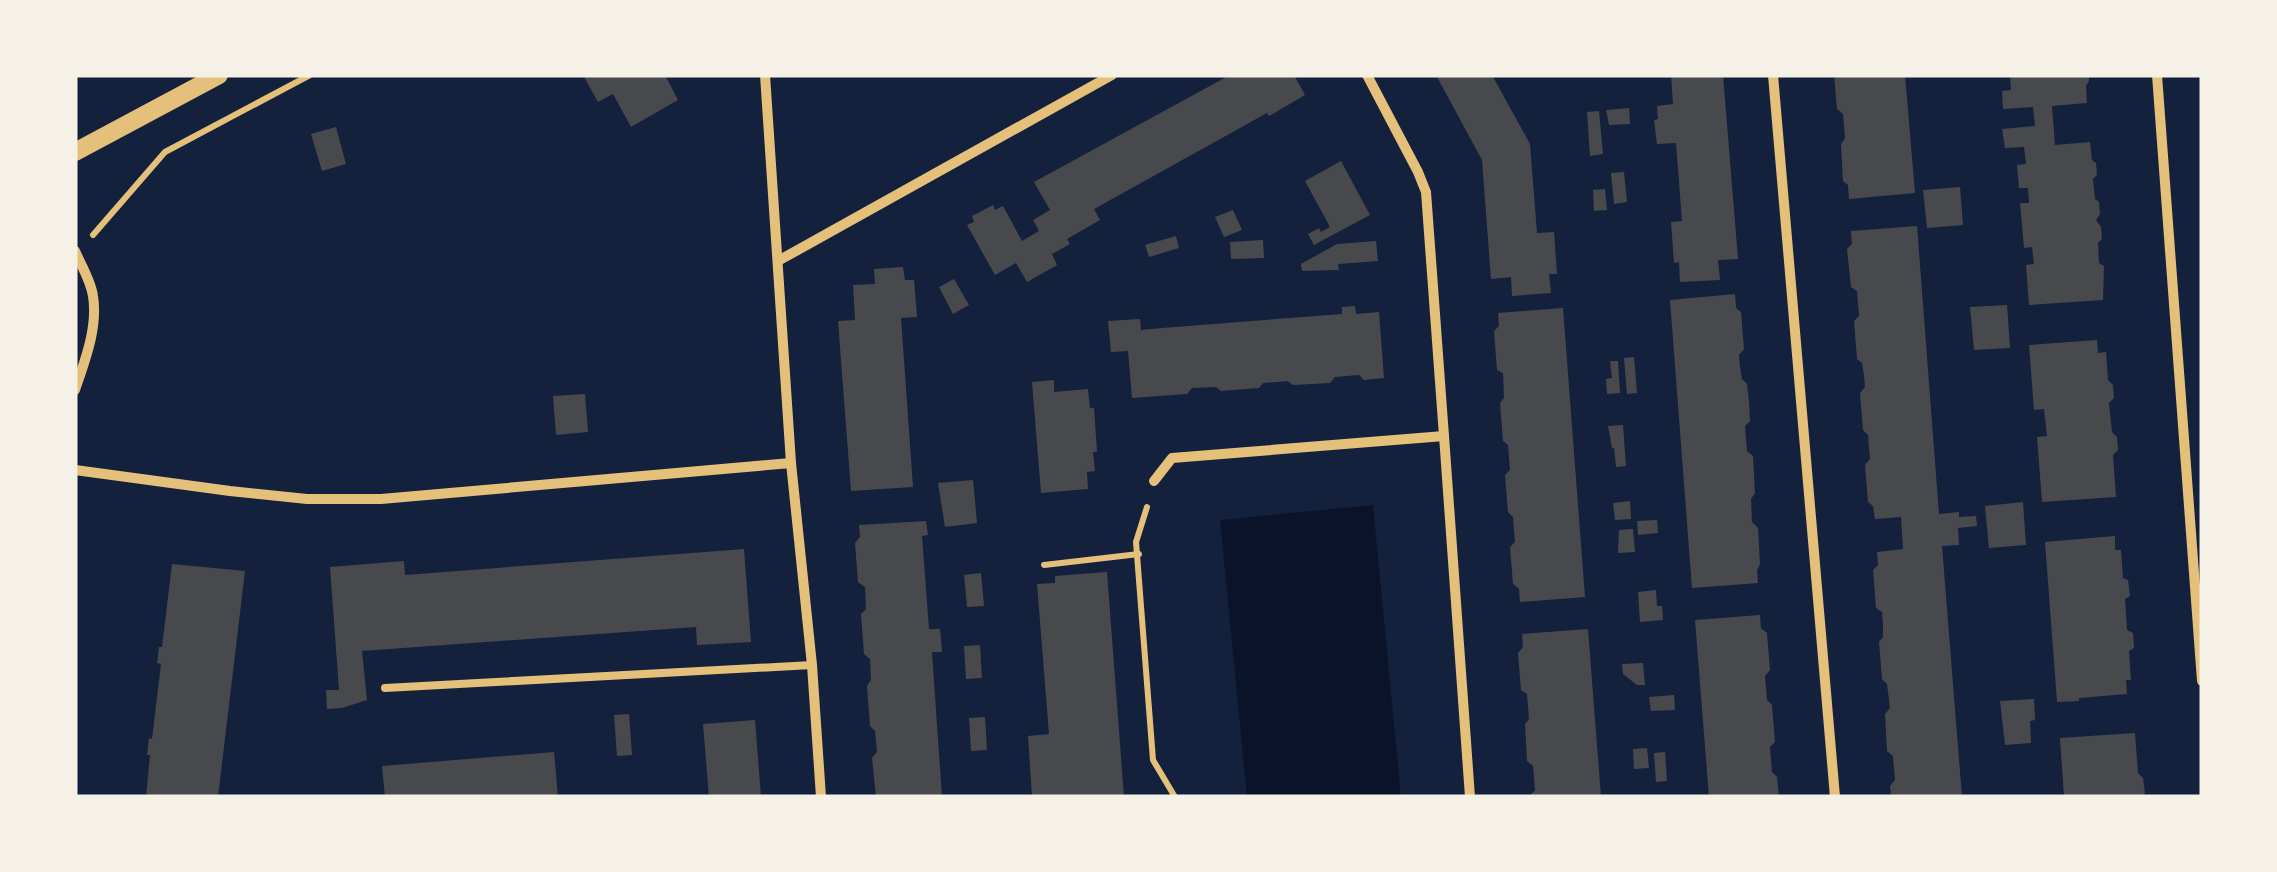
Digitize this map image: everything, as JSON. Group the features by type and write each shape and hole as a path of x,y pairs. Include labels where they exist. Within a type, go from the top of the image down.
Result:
{"street":[{"path":"75,152 220,75"},
{"path":"766,75 790,463 822,797"},
{"path":"778,260 1112,75"},
{"path":"1367,75 1426,192 1470,797"},
{"path":"1773,75 1835,797"},
{"path":"2157,75 2202,680"},
{"path":"75,252 93,292 95,318 75,390"},
{"path":"1154,481 1172,458 1444,436"},
{"path":"75,470 268,495 362,499 790,463"}],"lane":[{"path":"385,688 812,664"}],"path":[{"path":"86,239 98,232 165,152 310,75"},
{"path":"1154,481 1136,542 1154,760 1175,797"},
{"path":"1044,565 1139,554"}],"water":[{"path":"1373,505 1401,797 1247,797 1220,520"}],"building":[{"path":"583,75 665,75 678,100 631,127 613,94 598,102"},
{"path":"1230,75 1294,75 1305,95 1094,209 1100,220 1067,239 1070,244 1052,254 1057,265 1027,282 1016,263 995,275 967,225 974,222 972,216 993,205 995,210 1003,206 1022,241 1039,231 1033,220 1050,210 1034,182"},
{"path":"1436,75 1492,75 1530,144 1537,233 1554,232 1557,274 1549,274 1551,293 1512,296 1511,277 1491,279 1482,160"},
{"path":"1671,75 1723,75 1738,259 1718,260 1720,280 1680,282 1679,262 1674,263 1671,222 1682,221 1676,143 1657,144 1654,120 1658,119 1657,106 1673,104"},
{"path":"1834,75 1905,75 1915,193 1849,199 1848,185 1843,181 1843,114 1837,109"},
{"path":"2010,75 2089,75 2087,103 2052,106 2055,145 2090,142 2092,160 2096,163 2097,175 2093,179 2100,214 2096,220 2101,227 2102,239 2098,243 2099,263 2104,266 2103,300 2029,305 2026,265 2034,264 2032,247 2024,248 2020,203 2029,203 2028,188 2019,188 2017,165 2026,164 2024,147 2005,148 2002,129 2035,126 2033,107 2003,109 2002,91 2011,90"},
{"path":"1629,108 1630,124 1609,125 1606,110"},
{"path":"1599,111 1603,154 1590,156 1587,112"},
{"path":"336,127 346,164 322,171 311,134"},
{"path":"1341,161 1370,215 1314,245 1308,234 1330,227 1305,181"},
{"path":"1624,172 1627,202 1614,204 1611,173"},
{"path":"1960,187 1963,225 1927,228 1923,190"},
{"path":"1605,189 1607,210 1594,211 1593,190"},
{"path":"1233,210 1242,230 1224,237 1215,217"},
{"path":"1917,226 1939,514 1959,512 1959,517 1976,516 1977,526 1958,528 1959,545 1942,546 1962,797 1891,797 1890,786 1895,780 1893,756 1887,751 1885,714 1890,708 1887,684 1882,679 1879,642 1883,623 1882,612 1876,608 1873,570 1878,565 1877,552 1903,549 1901,517 1875,519 1873,506 1868,502 1865,465 1870,459 1860,393 1865,387 1862,363 1857,359 1857,291 1851,287 1847,249 1852,244 1851,231"},
{"path":"1176,236 1179,248 1149,257 1145,245"},
{"path":"1263,240 1264,258 1231,259 1230,242"},
{"path":"1376,241 1378,261 1338,264 1339,270 1302,271 1301,264 1337,244"},
{"path":"903,267 905,280 914,280 917,317 901,318 913,487 851,491 838,321 855,320 853,285 875,284 874,269"},
{"path":"954,279 969,305 953,314 939,287"},
{"path":"1735,294 1736,308 1741,312 1744,349 1739,355 1740,367 1749,402 1750,421 1745,426 1747,451 1753,456 1755,493 1751,499 1752,522 1758,528 1758,583 1692,588 1670,300"},
{"path":"2007,305 2010,348 1974,350 1970,307"},
{"path":"1355,306 1356,314 1379,312 1384,378 1364,380 1359,375 1335,377 1330,383 1293,385 1287,381 1221,391 1216,387 1192,388 1187,394 1132,398 1128,351 1111,352 1108,321 1140,319 1141,330 1342,314 1342,307"},
{"path":"1563,308 1585,597 1520,602 1519,589 1513,584 1510,547 1515,542 1505,475 1510,470 1500,403 1504,398 1503,373 1497,370 1494,331 1499,326 1498,313"},
{"path":"2097,340 2098,353 2106,352 2108,380 2113,385 2114,398 2109,403 2118,450 2113,455 2116,497 2042,502 2037,437 2047,436 2044,409 2034,410 2029,345"},
{"path":"1634,357 1637,393 1627,394 1624,358"},
{"path":"1610,361 1618,361 1620,393 1607,394 1606,379 1612,378"},
{"path":"1054,380 1054,392 1088,389 1090,408 1094,408 1097,452 1093,452 1095,471 1087,472 1088,489 1041,493 1032,382"},
{"path":"585,394 588,432 556,435 553,396"},
{"path":"1623,425 1626,466 1616,467 1608,426"},
{"path":"973,480 977,523 945,527 938,483"},
{"path":"1630,501 1631,519 1615,520 1613,503"},
{"path":"2023,502 2026,545 1989,548 1985,506"},
{"path":"1657,520 1658,533 1638,535 1637,521"},
{"path":"926,521 928,535 922,536 929,629 940,629 942,652 932,652 942,797 876,797 872,758 877,752 875,731 870,726 867,686 871,680 870,659 864,654 861,614 866,609 865,587 858,582 855,543 860,537 859,525"},
{"path":"1633,529 1635,552 1618,553 1619,530"},
{"path":"2115,536 2115,550 2121,550 2123,578 2128,580 2127,630 2133,633 2127,694 2057,702 2045,542"},
{"path":"744,549 751,642 697,645 696,627 362,651 367,700 327,709 326,690 339,690 330,567 404,561 405,575"},
{"path":"172,564 245,571 218,797 146,797 147,755 161,664 157,663"},
{"path":"1107,572 1124,797 1032,797 1028,736 1049,734 1037,584 1055,583 1055,576"},
{"path":"981,573 984,606 967,607 964,575"},
{"path":"1656,590 1663,620 1640,622 1638,592"},
{"path":"1760,615 1761,628 1767,633 1770,670 1765,676 1775,742 1770,747 1779,797 1709,797 1695,620"},
{"path":"1588,629 1601,797 1529,797 1535,790 1533,766 1527,761 1527,694 1521,690 1518,653 1523,647 1522,634"},
{"path":"980,645 982,678 966,679 964,646"},
{"path":"1643,663 1645,685 1637,685 1623,674 1622,664"},
{"path":"1674,695 1675,710 1651,711 1649,697"},
{"path":"2034,699 2031,743 2005,745 2000,701"},
{"path":"629,714 632,755 617,756 614,715"},
{"path":"985,717 987,750 971,751 969,718"},
{"path":"755,720 761,797 709,797 703,724"},
{"path":"2135,733 2138,773 2143,778 2145,793 2142,797 2064,797 2060,738"},
{"path":"1647,748 1649,768 1634,769 1633,749"},
{"path":"554,752 558,797 385,797 382,766"},
{"path":"1665,752 1667,781 1656,782 1654,753"}]}
